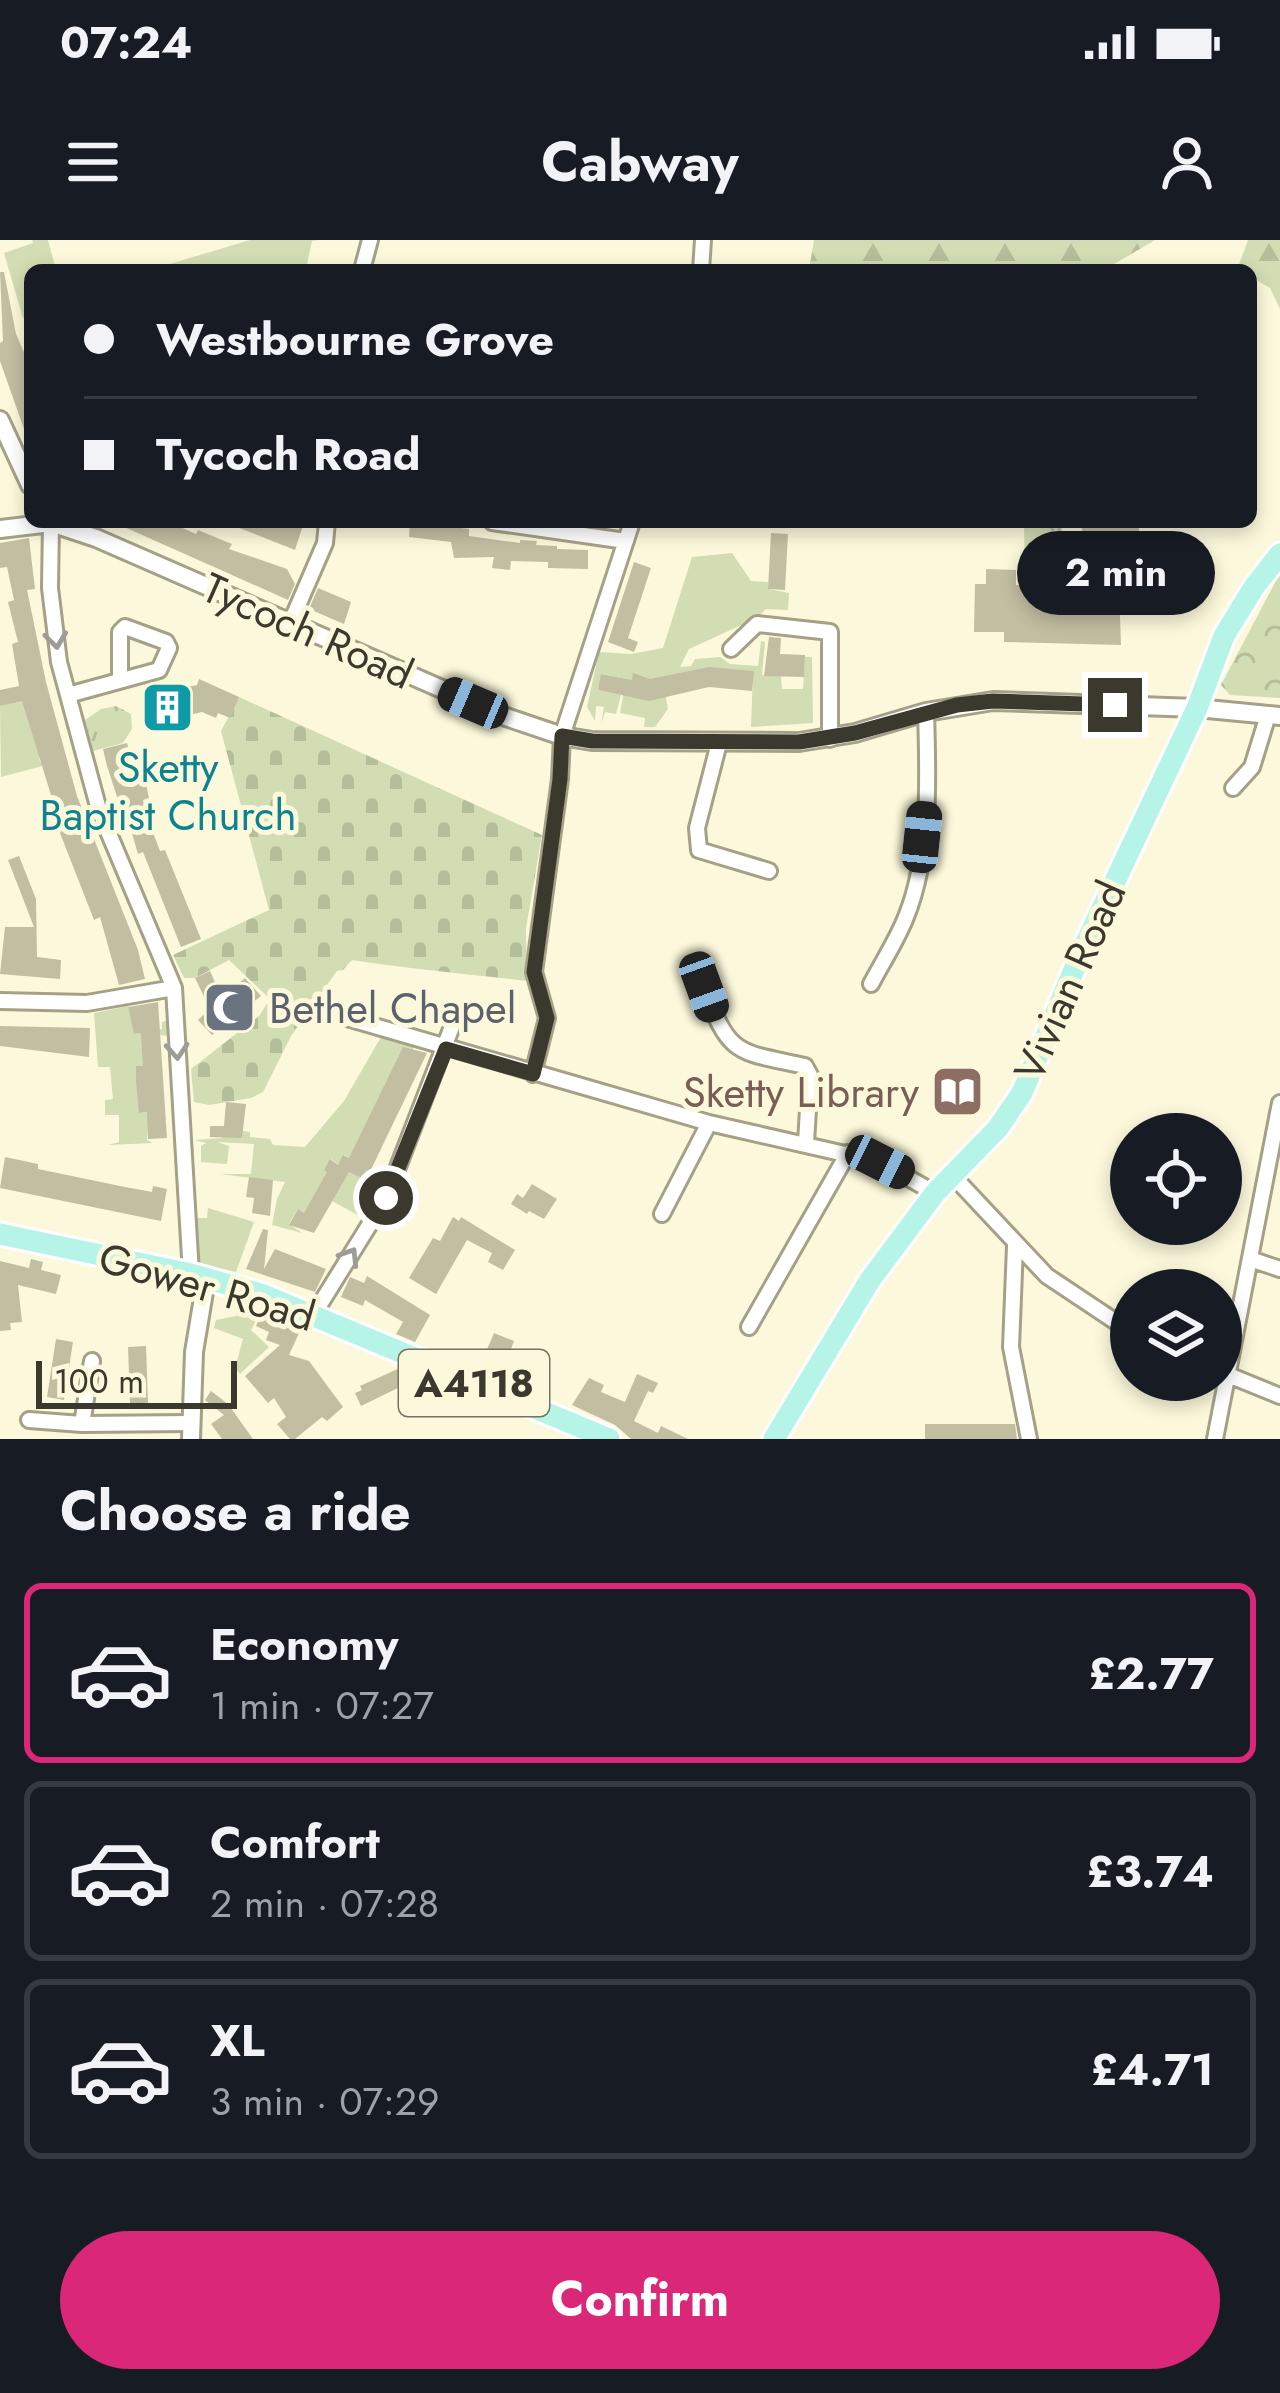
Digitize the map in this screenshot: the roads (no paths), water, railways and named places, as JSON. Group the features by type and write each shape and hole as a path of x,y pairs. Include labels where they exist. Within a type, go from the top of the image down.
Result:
{"main road":[{"name":"Vivian Road","path":"774,1439 870,1280 935,1193 998,1128 1022,1093 1082,951 1197,707 1224,636 1280,554"},
{"name":"Gower Road","path":"0,1234 199,1277 314,1313 609,1439"}],"street":[{"path":"0,420 24,472"},
{"path":"29,1420 56,1431 82,1424 190,1431 199,1277 174,988 99,810 59,662 50,588 51,528"},
{"path":"290,623 325,543 326,528"},
{"path":"535,528 626,541"},
{"path":"533,1074 547,1018 534,972 562,736 630,528"},
{"name":"Tycoch Road","path":"99,530 290,623 506,717 562,736 719,743 830,739 926,712 993,701 1197,707 1274,716"},
{"path":"731,649 757,624 830,632 830,739"},
{"path":"68,695 120,679"},
{"path":"871,984 906,916 915,881 928,778 926,712"},
{"path":"1233,788 1252,767 1274,716"},
{"path":"719,743 697,828 699,850 769,871"},
{"path":"704,987 728,1042 747,1055 805,1066 810,1075 806,1143"},
{"path":"0,1001 87,1003 174,988"},
{"path":"326,1012 709,1123 880,1162 935,1193"},
{"path":"314,1313 386,1198 453,1024"},
{"path":"1242,1294 1276,1144 1280,1103"},
{"path":"662,1214 709,1123"},
{"path":"749,1327 848,1153"},
{"path":"954,1177 1015,1246 1110,1319"},
{"path":"1015,1246 1010,1347 1029,1439"},
{"path":"1250,1259 1280,1269"},
{"path":"82,1424 96,1372"},
{"path":"1242,1381 1280,1396"},
{"path":"1215,1439 1220,1401"}],"place":[{"name":"Sketty Baptist Church","path":"168,708"},
{"name":"Bethel Chapel","path":"230,1008"},
{"name":"Sketty Library","path":"958,1092"}]}
